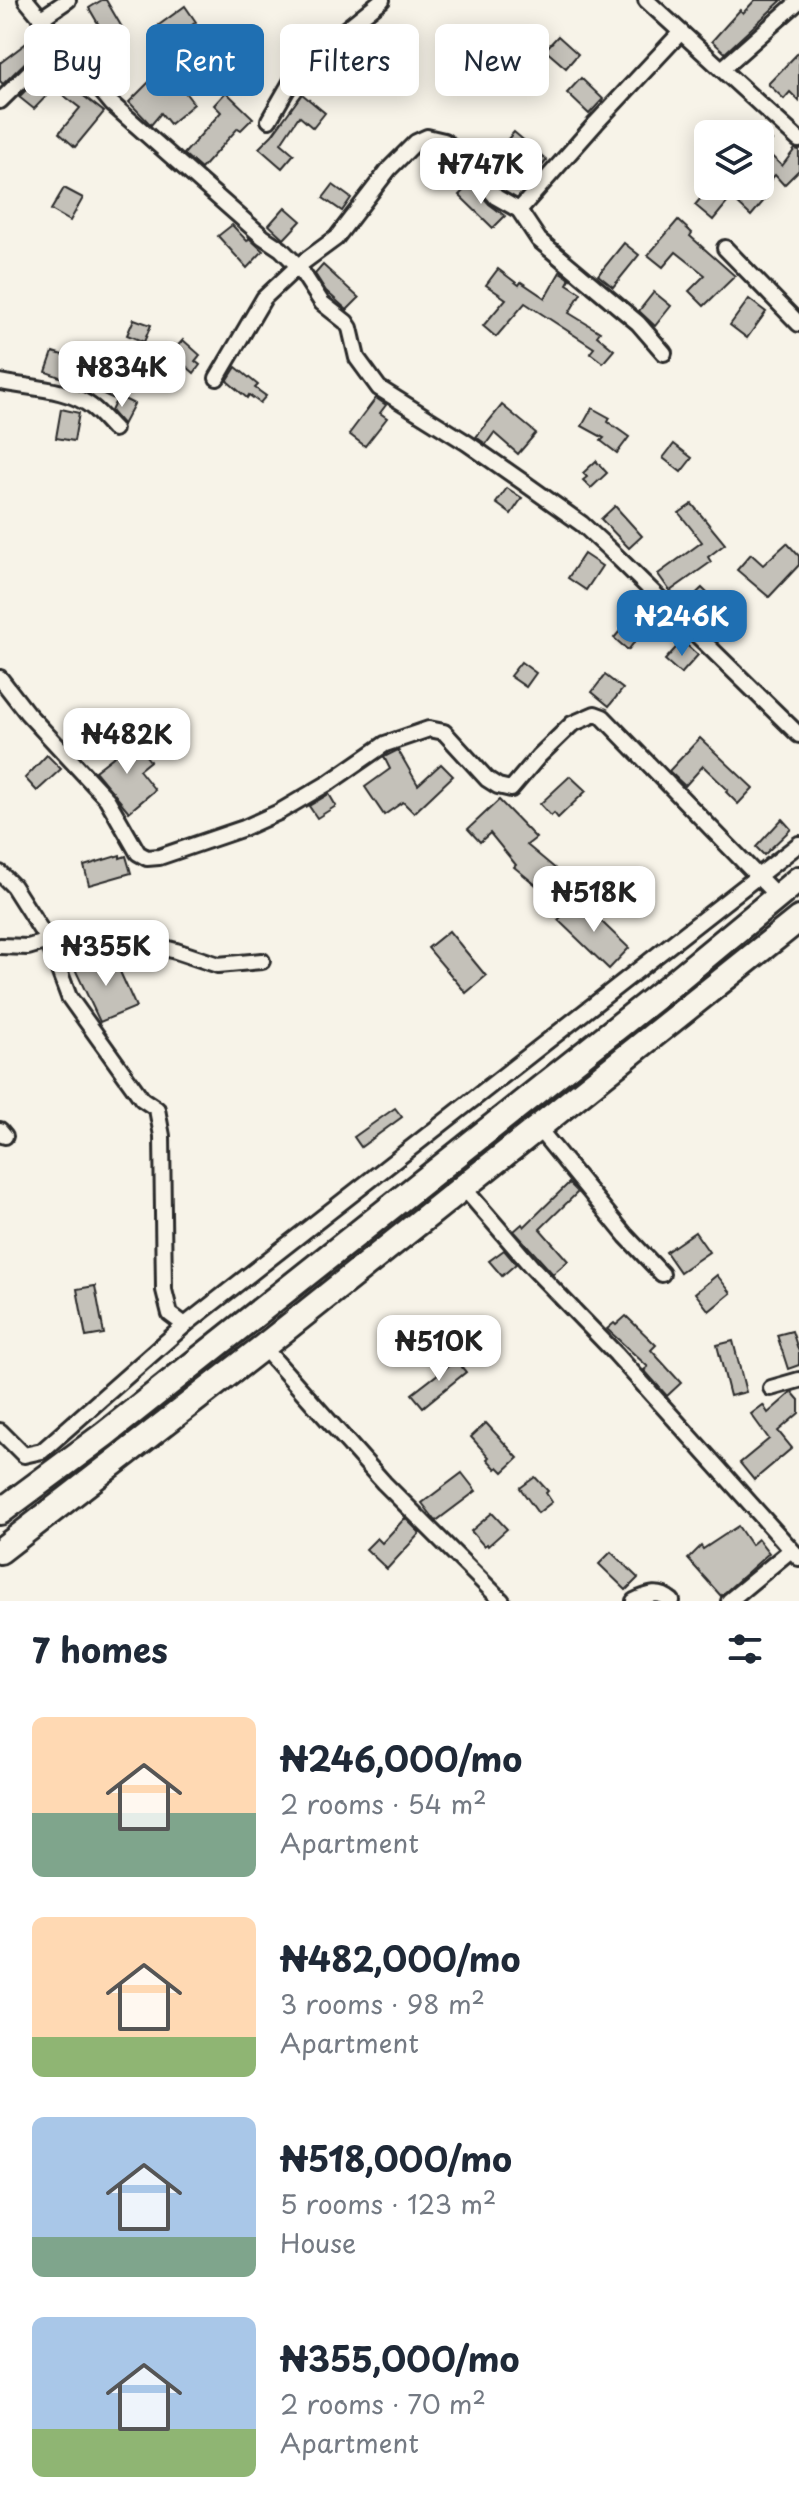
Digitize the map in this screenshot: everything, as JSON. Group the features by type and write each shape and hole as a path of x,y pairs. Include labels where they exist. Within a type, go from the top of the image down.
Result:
{"highway":[{"path":"0,1512 105,1434 672,984 799,879"},
{"path":"0,1551 263,1347 799,919"}],"street":[{"path":"26,0 44,24"},
{"path":"40,19 68,0"},
{"path":"269,120 295,75 315,54 382,0"},
{"path":"646,0 799,140"},
{"path":"722,69 799,1"},
{"path":"519,210 681,32"},
{"path":"0,101 24,77"},
{"path":"105,96 298,266 322,303 350,328 357,358 379,388 467,443 582,524 799,735"},
{"path":"217,378 256,309 298,266 336,238 389,169 422,138 433,137 459,152 496,197 519,210 539,240 638,323 664,353"},
{"path":"725,248 799,324"},
{"path":"0,382 79,399 93,407 114,429"},
{"path":"0,678 27,713 107,799 138,853 147,858 159,857 244,828 279,812 385,744 429,729 444,732 487,779 511,789 572,724 595,714 603,717 777,896"},
{"path":"0,1431 24,1455 42,1451 185,1325 799,844"},
{"path":"0,873 13,886 48,941 69,997 142,1099 157,1109 162,1136 164,1290 170,1314 185,1325"},
{"path":"0,946 28,947 48,941 130,939 218,965 262,961"},
{"path":"538,1128 626,1236 662,1274"},
{"path":"463,1187 531,1266 616,1354 795,1554 729,1601"},
{"path":"263,1347 384,1483 502,1601"},
{"path":"771,1388 799,1380"},
{"path":"634,1601 656,1593 666,1595 672,1601"}],"building":[{"path":"106,0 120,24 98,24 89,8"},
{"path":"755,0 782,0 725,53 712,41 740,10 743,13"},
{"path":"185,6 196,22 193,24 160,24"},
{"path":"558,36 578,54 566,68 549,53 549,46"},
{"path":"24,45 24,64 3,84 0,81 0,63"},
{"path":"799,52 799,101 790,92 784,99 768,84"},
{"path":"581,78 603,99 589,114 567,93"},
{"path":"146,85 146,96 188,96 194,104 170,124 161,113 151,125 129,102"},
{"path":"24,92 24,96 46,96 34,109 19,97"},
{"path":"64,96 84,96 104,112 75,147 59,133 80,108"},
{"path":"222,96 230,96 253,118 241,130 238,128 201,169 184,154 221,112 214,105"},
{"path":"301,96 325,113 313,128 299,116 281,143 294,154 282,168 259,148"},
{"path":"514,132 547,160 534,175 501,147"},
{"path":"795,149 799,150 799,170 784,185 775,175 774,158 782,166"},
{"path":"471,183 489,204 505,216 493,228 459,195"},
{"path":"333,185 351,198 342,211 323,198"},
{"path":"64,188 83,198 70,221 51,210"},
{"path":"699,200 730,200 713,220 695,205"},
{"path":"738,200 764,200 751,216 736,202"},
{"path":"285,207 301,221 284,239 269,225"},
{"path":"678,220 692,233 690,236 735,276 704,306 689,291 705,275 676,252 663,267 648,255"},
{"path":"232,225 247,241 249,238 263,251 247,268 218,236"},
{"path":"624,243 639,255 613,287 598,275"},
{"path":"323,265 359,298 347,310 326,291 315,274"},
{"path":"498,269 519,285 521,282 545,298 560,272 566,276 570,279 567,284 581,293 569,313 600,332 597,336 614,350 603,363 590,353 594,348 525,303 496,337 483,326 506,299 486,285"},
{"path":"654,292 671,306 655,326 639,311"},
{"path":"749,299 766,312 747,338 730,325"},
{"path":"134,319 151,325 144,342 127,335"},
{"path":"183,340 200,355 195,361 200,365 194,373 171,353"},
{"path":"53,352 72,358 65,379 46,372"},
{"path":"236,367 266,396 260,403 249,395 247,398 227,381"},
{"path":"110,369 125,376 114,399 99,392"},
{"path":"118,396 134,404 123,425 111,411"},
{"path":"376,398 386,405 380,413 387,418 365,446 349,434"},
{"path":"502,405 536,433 518,454 494,433 486,444 476,437"},
{"path":"592,408 610,418 608,422 629,437 617,453 601,441 604,438 582,426"},
{"path":"61,409 79,413 74,441 56,438"},
{"path":"674,444 692,458 681,472 663,458"},
{"path":"596,461 607,473 591,488 583,480 587,477 583,473"},
{"path":"507,488 522,498 511,514 496,503"},
{"path":"692,504 725,544 708,557 711,562 670,591 658,574 702,542 679,513"},
{"path":"615,506 642,536 629,548 601,519"},
{"path":"787,543 799,556 799,565 769,597 737,570 751,554 763,565"},
{"path":"584,554 602,566 586,590 568,578"},
{"path":"702,588 737,622 723,637 687,602"},
{"path":"640,602 655,615 628,650 614,638 631,618 627,615"},
{"path":"682,641 698,655 681,674 665,660"},
{"path":"521,662 536,673 526,687 510,676"},
{"path":"605,675 623,689 609,706 592,692"},
{"path":"700,738 753,788 738,804 703,766 685,786 669,771"},
{"path":"134,741 150,761 139,770 155,790 129,812 95,771"},
{"path":"398,750 418,785 441,764 453,776 414,813 403,802 384,815 365,787 390,769 384,757"},
{"path":"47,755 61,769 37,791 25,778"},
{"path":"570,776 586,791 558,818 554,813 551,816 540,804"},
{"path":"329,794 336,806 317,818 309,806"},
{"path":"499,800 536,838 527,845 569,880 553,899 514,867 516,865 490,833 480,842 468,829"},
{"path":"782,819 791,829 764,855 756,847"},
{"path":"120,855 120,858 126,856 131,873 89,885 84,866"},
{"path":"578,899 629,948 609,969 558,920"},
{"path":"449,931 486,976 466,993 428,948"},
{"path":"112,954 136,1007 100,1022 75,969"},
{"path":"395,1108 402,1117 361,1147 354,1137"},
{"path":"569,1183 578,1192 540,1229 568,1261 553,1274 514,1231 522,1224 524,1227"},
{"path":"695,1232 709,1252 680,1272 666,1252"},
{"path":"504,1250 516,1264 502,1276 489,1261"},
{"path":"717,1275 731,1293 709,1311 695,1293"},
{"path":"95,1286 104,1334 86,1337 77,1289"},
{"path":"626,1316 656,1345 651,1350 681,1383 667,1396 644,1370 648,1367 607,1329"},
{"path":"792,1331 799,1352 799,1365 788,1369 777,1335"},
{"path":"733,1341 746,1392 730,1396 717,1345"},
{"path":"456,1360 466,1372 423,1407 412,1394"},
{"path":"792,1392 799,1400 799,1413 778,1431 792,1448 754,1480 740,1463 769,1439 751,1414 763,1405 768,1413"},
{"path":"486,1423 518,1458 503,1472 498,1467 496,1469 471,1437"},
{"path":"462,1473 476,1491 436,1521 422,1503"},
{"path":"535,1477 548,1491 546,1493 552,1502 538,1513 520,1488"},
{"path":"492,1513 507,1529 484,1546 471,1531"},
{"path":"405,1518 420,1533 387,1569 366,1549 377,1538 382,1543"},
{"path":"738,1526 751,1545 758,1539 769,1553 721,1596 688,1559 701,1546 703,1549"},
{"path":"611,1552 638,1578 626,1590 599,1564"}]}
